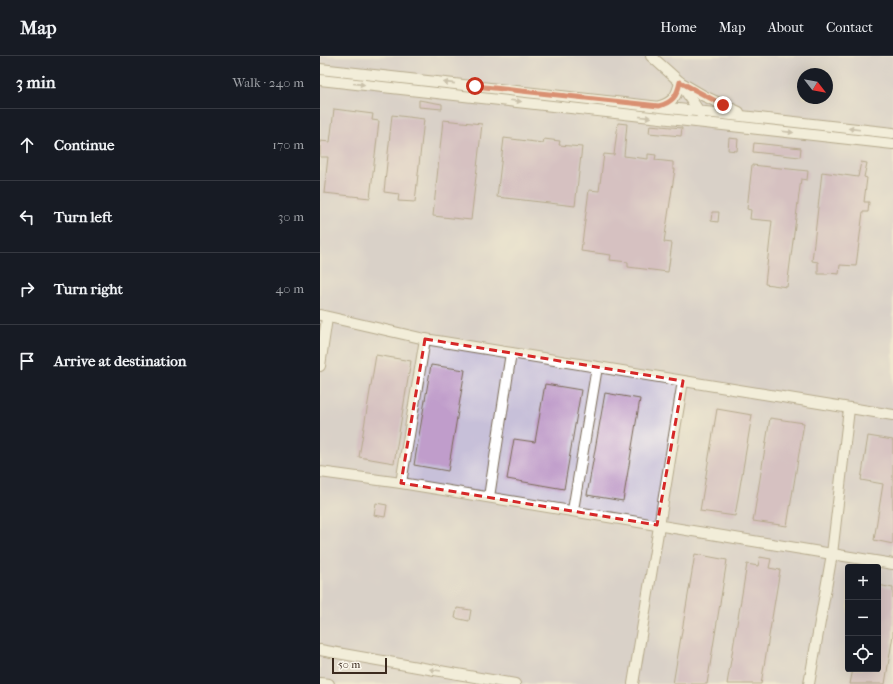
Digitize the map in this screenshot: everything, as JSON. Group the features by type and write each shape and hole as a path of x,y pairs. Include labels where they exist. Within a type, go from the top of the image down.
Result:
{"street":[{"path":"650,56 680,82 704,96 752,117"},
{"path":"320,69 502,94 636,116 893,144"},
{"path":"320,80 659,106 893,133"},
{"path":"659,106 670,103 678,92 680,82"},
{"path":"680,82 700,111 705,123"},
{"path":"761,129 764,118"},
{"path":"835,138 836,127"},
{"path":"320,366 324,316 425,339 893,415"},
{"path":"401,482 425,339"},
{"path":"489,497 510,353"},
{"path":"573,510 597,367"},
{"path":"633,684 682,381"},
{"path":"809,684 832,554 849,409"},
{"path":"320,472 401,482 893,564"},
{"path":"320,650 515,684"},
{"path":"320,683 329,684"}],"highlighted area":[{"path":"425,339 683,381 657,525 401,483"}],"shaded area":[{"path":"320,56 893,56 893,684 320,684"}],"building":[{"path":"419,100 442,104 442,109 419,107"},
{"path":"334,109 373,114 372,120 379,121 370,198 324,193 328,157 320,157 320,141 330,142"},
{"path":"392,115 424,119 415,202 398,201 399,194 384,192"},
{"path":"443,120 482,124 471,220 433,216"},
{"path":"618,123 627,124 624,156 648,159 648,154 656,155 655,160 673,162 673,169 675,169 664,242 672,243 668,272 628,267 628,262 610,260 611,255 581,251 589,190 599,191 604,154 614,155"},
{"path":"650,125 682,128 681,136 649,133"},
{"path":"504,138 543,143 544,139 560,141 559,145 582,147 575,206 497,197"},
{"path":"729,138 738,139 737,151 728,150"},
{"path":"754,143 801,148 800,157 753,152"},
{"path":"861,162 867,163 864,177 867,178 864,202 869,202 868,212 863,212 856,266 840,265 839,274 818,274 818,262 812,261 822,172 858,177"},
{"path":"752,165 808,171 807,180 801,179 787,287 765,284 772,221 750,219 751,210 747,209"},
{"path":"712,212 719,212 718,222 711,221"},
{"path":"376,355 411,361 394,463 359,457"},
{"path":"431,365 465,370 448,471 414,465"},
{"path":"545,384 581,390 564,489 507,479 514,439 535,442"},
{"path":"605,393 640,399 623,501 587,495"},
{"path":"717,409 752,415 735,516 700,511"},
{"path":"770,418 804,423 787,526 753,521"},
{"path":"868,436 893,440 893,544 874,540 883,484 861,480"},
{"path":"376,503 387,505 385,517 374,515"},
{"path":"695,554 727,560 707,684 673,684"},
{"path":"760,557 771,559 769,568 780,570 761,684 727,684 747,564 758,566"},
{"path":"881,586 893,588 893,635 885,684 850,684 852,672 881,672"},
{"path":"457,608 471,610 469,621 455,618"}],"route":[{"path":"475,86 659,106 670,103 678,92 680,82 723,105"}]}
